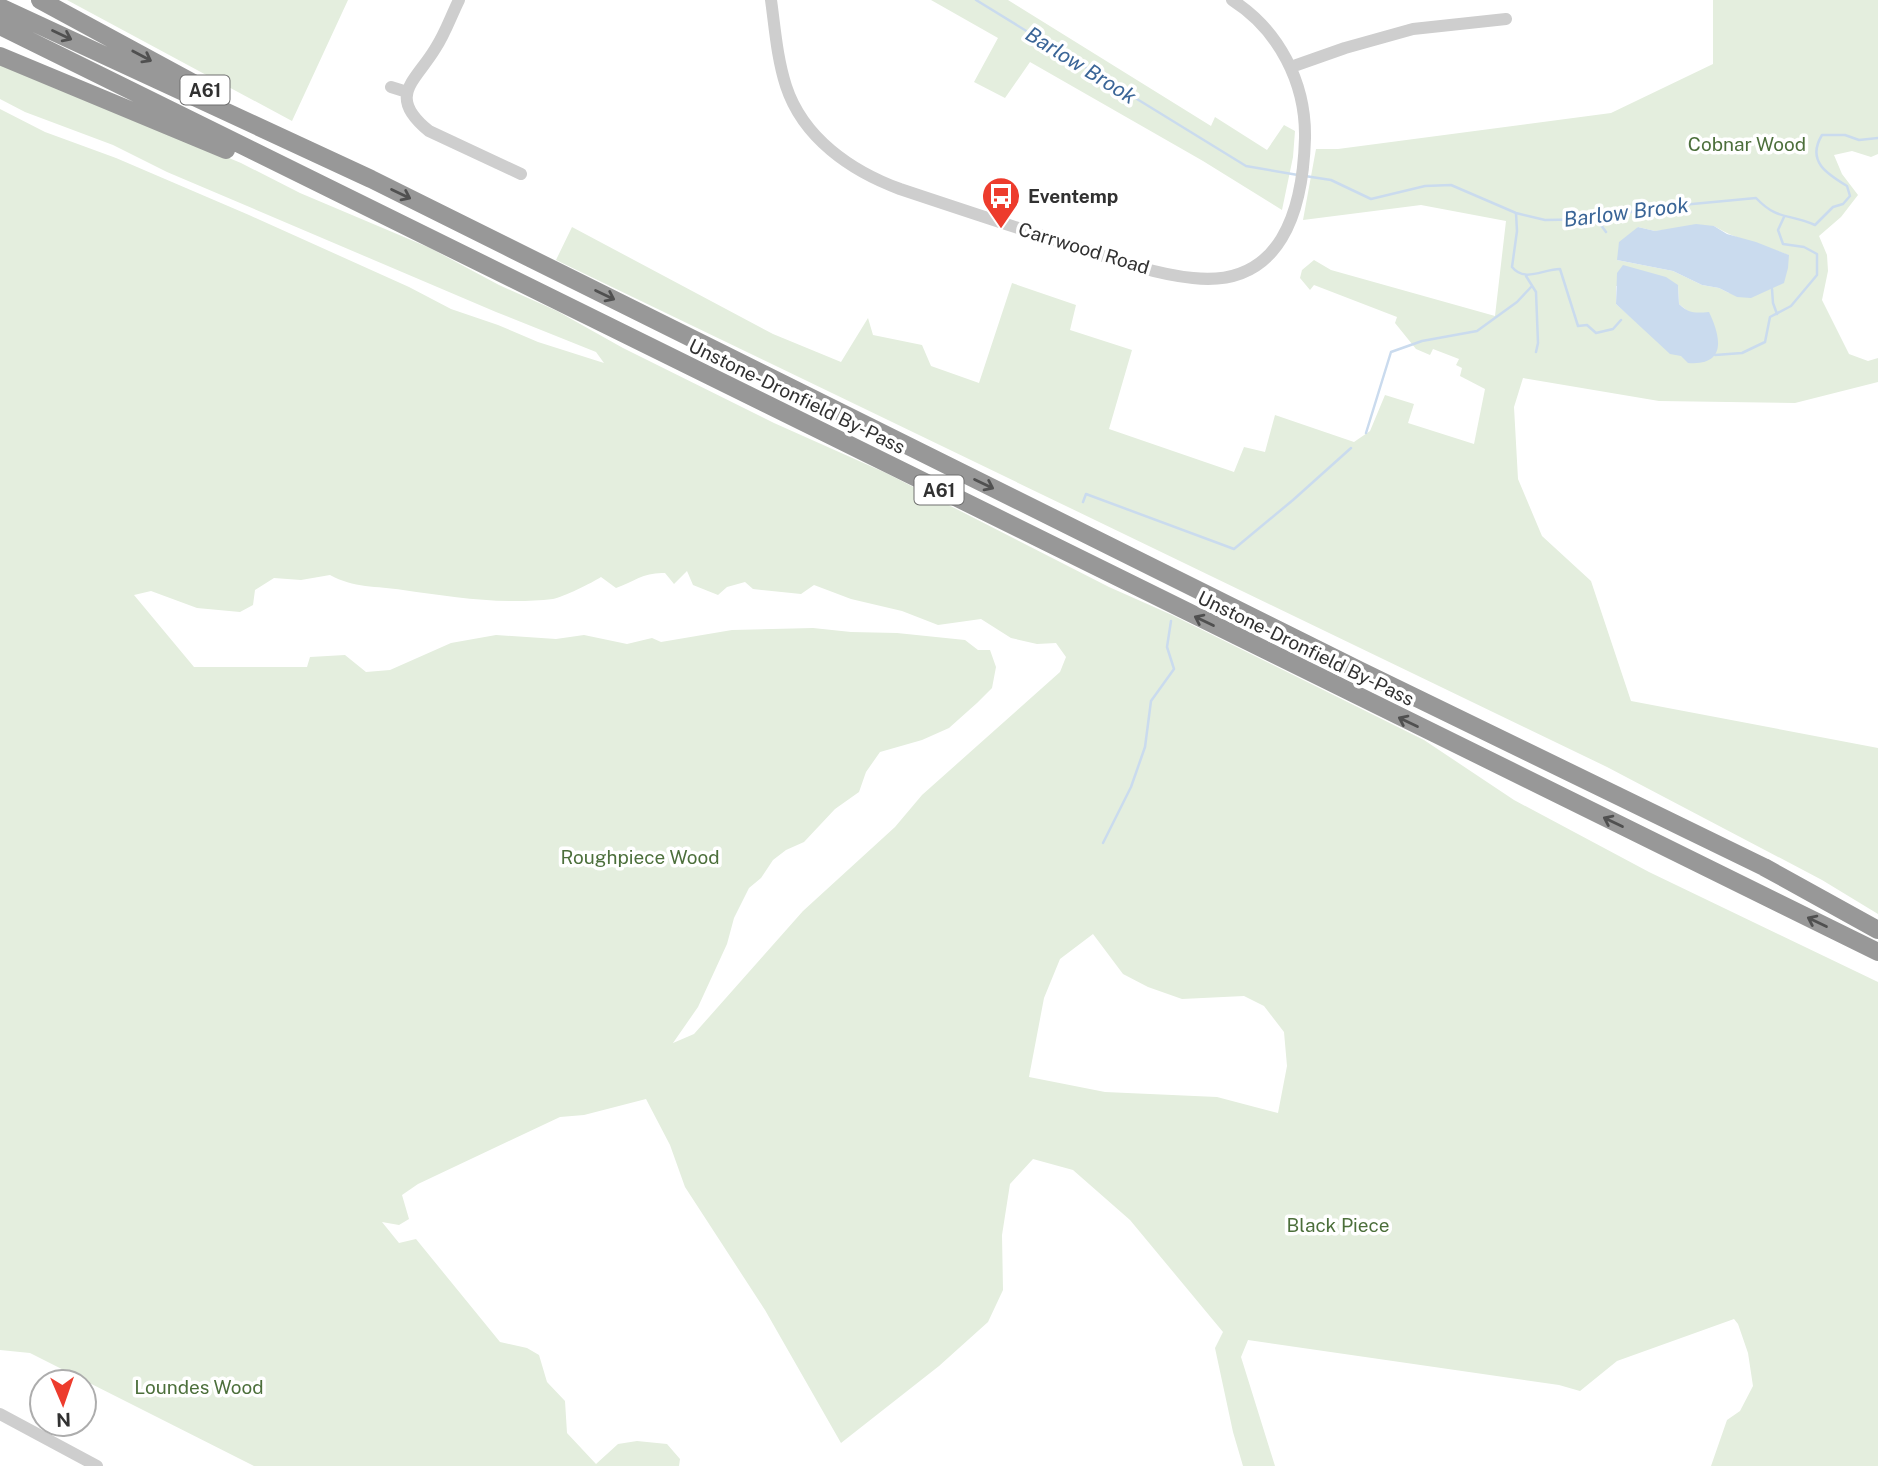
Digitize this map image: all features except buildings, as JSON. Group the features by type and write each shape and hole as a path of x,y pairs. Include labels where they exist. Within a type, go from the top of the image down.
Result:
{"highway":[{"name":"A61","path":"40,0 371,179"},
{"name":"Unstone-Dronfield By-Pass","path":"0,7 371,179 1361,671 1765,867 1878,930"},
{"name":"Unstone-Dronfield By-Pass","path":"0,26 1878,952"},
{"name":"A61","path":"0,56 238,155 328,189"}],"street":[{"path":"459,0 436,49 412,78 407,92 408,107 418,122 429,131 521,174"},
{"name":"Carrwood Road","path":"771,0 778,52 787,88 802,117 821,142 843,161 878,181 1120,261 1196,279 1239,274 1257,264 1274,250 1289,227 1299,191 1305,121 1301,96 1291,67"},
{"path":"1232,0 1266,28 1291,67 1413,29 1506,19"},
{"path":"391,87 407,92"},
{"path":"0,1413 97,1466"}],"green space":[{"path":"67,0 348,0 292,121"},
{"path":"931,0 1008,0 1211,126 1215,117 1267,150 1284,125 1295,131 1293,157 1282,210 1203,161 1030,62 1005,98 974,82 998,38"},
{"name":"Cobnar Wood","path":"1713,0 1878,0 1878,154 1871,157 1852,151 1834,155 1842,174 1858,195 1841,217 1819,236 1827,255 1828,271 1822,300 1849,354 1868,361 1878,358 1878,382 1795,403 1659,401 1523,378 1514,407 1518,479 1542,536 1591,581 1631,701 1878,748 1878,914 1822,880 1607,767 556,260 572,227 773,334 841,362 868,318 873,335 922,345 931,366 979,383 1012,283 1076,305 1070,330 1132,350 1109,429 1234,472 1244,447 1265,452 1275,415 1354,442 1370,431 1385,395 1414,404 1408,423 1474,444 1485,389 1460,376 1462,368 1456,365 1459,359 1433,349 1430,355 1416,349 1395,323 1397,317 1314,285 1310,290 1300,278 1302,270 1314,260 1331,270 1495,316 1506,221 1421,205 1303,220 1316,149 1338,149 1611,113 1713,64","holes":["1714,226 1741,239 1788,255 1729,293 1702,285 1673,271 1617,260 1638,227 1655,231","1678,285 1679,304 1690,313 1650,334 1616,304 1616,286"]},
{"path":"0,63 241,163 300,193 430,248 774,423 886,473 1109,587 1172,615 1424,740 1514,800 1649,872 1878,982 1878,1466 1711,1466 1727,1420 1740,1411 1753,1386 1748,1353 1734,1319 1617,1361 1580,1391 1559,1385 1248,1340 1241,1357 1275,1466 1243,1466 1215,1348 1223,1332 1130,1220 1073,1170 1033,1159 1010,1184 1002,1235 1003,1290 988,1322 939,1366 841,1443 765,1310 685,1187 670,1145 646,1099 584,1115 560,1117 418,1184 402,1195 409,1219 399,1225 382,1222 399,1243 416,1239 500,1342 527,1348 539,1355 547,1382 565,1401 567,1433 596,1464 618,1444 637,1441 667,1444 680,1459 679,1466 254,1466 98,1387 98,1368 60,1368 30,1353 0,1350 0,109 45,132 116,158 249,215 409,287 451,309 538,342 604,363 596,352 167,172 113,145 25,112 0,99","holes":["687,571 693,585 718,595 727,587 745,582 753,589 801,594 814,585 851,599 902,611 938,625 981,619 1011,638 1037,644 1056,643 1066,657 1060,672 922,795 895,827 803,911 694,1034 673,1043 698,1007 749,888 761,878 773,860 786,850 804,842 835,809 859,792 866,772 880,752 922,740 949,728 977,703 992,688 996,667 990,650 978,650 965,640 813,628 732,630 661,642 652,638 627,644 584,635 556,639 496,635 451,643 390,670 366,672 345,655 310,657 307,667 194,667 134,595 151,591 197,608 240,612 253,605 255,590 274,578 301,580 330,575 365,586 515,601 558,598 601,577 616,588 645,575 665,573 674,584","1093,934 1123,974 1148,987 1182,999 1244,996 1264,1006 1284,1032 1287,1066 1278,1113 1217,1097 1105,1092 1029,1077 1044,998 1060,959"]}],"water":[{"path":"1696,224 1714,226 1727,234 1789,255 1784,283 1751,298 1737,297 1673,271 1617,260 1619,242 1638,227 1655,231"},
{"path":"1623,265 1666,277 1678,285 1679,304 1686,310 1709,312 1718,340 1715,355 1701,363 1688,363 1681,356 1670,354 1616,304 1617,273"}],"waterway":[{"name":"Barlow Brook","path":"976,0 1246,166 1298,175"},
{"name":"Barlow Brook","path":"1305,176 1331,180 1371,199 1425,186 1451,185 1516,213 1545,220 1598,219 1650,208 1756,198 1777,213 1815,225 1833,207 1843,204 1850,196 1847,186 1821,166 1816,152 1822,135 1845,135 1859,140 1878,138"},
{"path":"1516,213 1517,231 1512,267 1517,272 1528,275 1560,269 1578,326 1587,325 1596,333 1613,329 1621,320"},
{"path":"1715,355 1742,353 1765,342 1770,317 1791,306 1817,275 1817,254 1804,247 1783,244 1778,230 1784,217"},
{"path":"1598,221 1606,232"},
{"path":"1526,276 1536,292 1536,352"},
{"path":"1366,433 1391,352 1422,341 1477,331 1517,302 1532,286"},
{"path":"1772,289 1777,314"},
{"path":"1083,502 1086,494 1234,549 1351,448"},
{"path":"1103,843 1131,787 1145,747 1151,701 1174,669 1167,647 1171,621"}],"place":[{"name":"Eventemp","path":"1001,230"}],"park label":[{"name":"Roughpiece Wood","path":"640,857"},
{"name":"Black Piece","path":"1338,1225"},
{"name":"Loundes Wood","path":"199,1387"}]}
